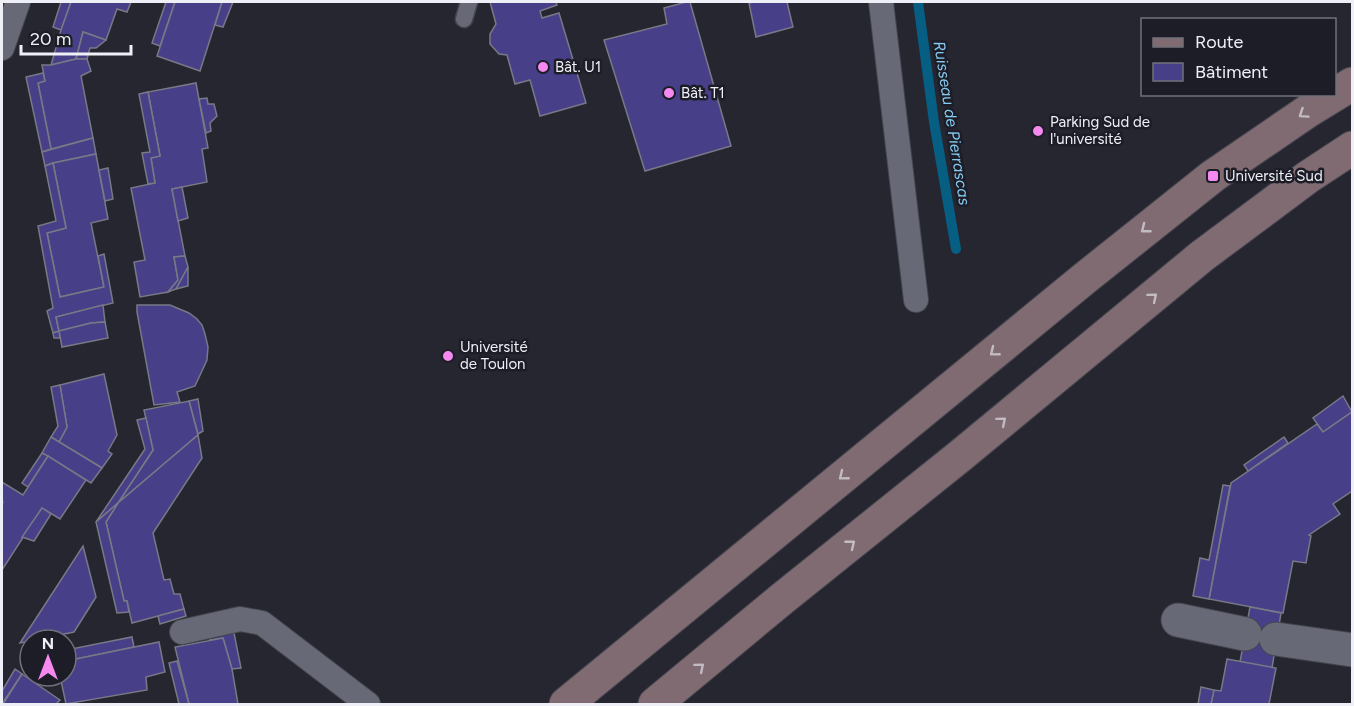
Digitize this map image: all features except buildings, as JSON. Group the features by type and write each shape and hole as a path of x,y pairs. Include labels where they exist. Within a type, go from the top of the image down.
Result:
{"main road":[{"path":"1336,94 1353,84"},
{"path":"566,705 1194,190 1333,96"},
{"path":"655,705 1202,256 1308,177 1353,148"}],"street":[{"path":"2,48 18,2"},
{"path":"882,2 916,300"},
{"path":"182,632 240,619 262,623 368,705"},
{"path":"1178,620 1261,637 1353,650"}],"lane":[{"path":"464,20 469,2"}],"waterway":[{"name":"Ruisseau de Pierrascas","path":"918,2 934,122 956,249"}],"place":[{"name":"Bât. U1","path":"543,67"},
{"name":"Bât. T1","path":"669,93"},
{"name":"Parking Sud de l'université","path":"1038,131"},
{"name":"Université Sud","path":"1213,176"},
{"name":"Université de Toulon","path":"448,356"}]}
